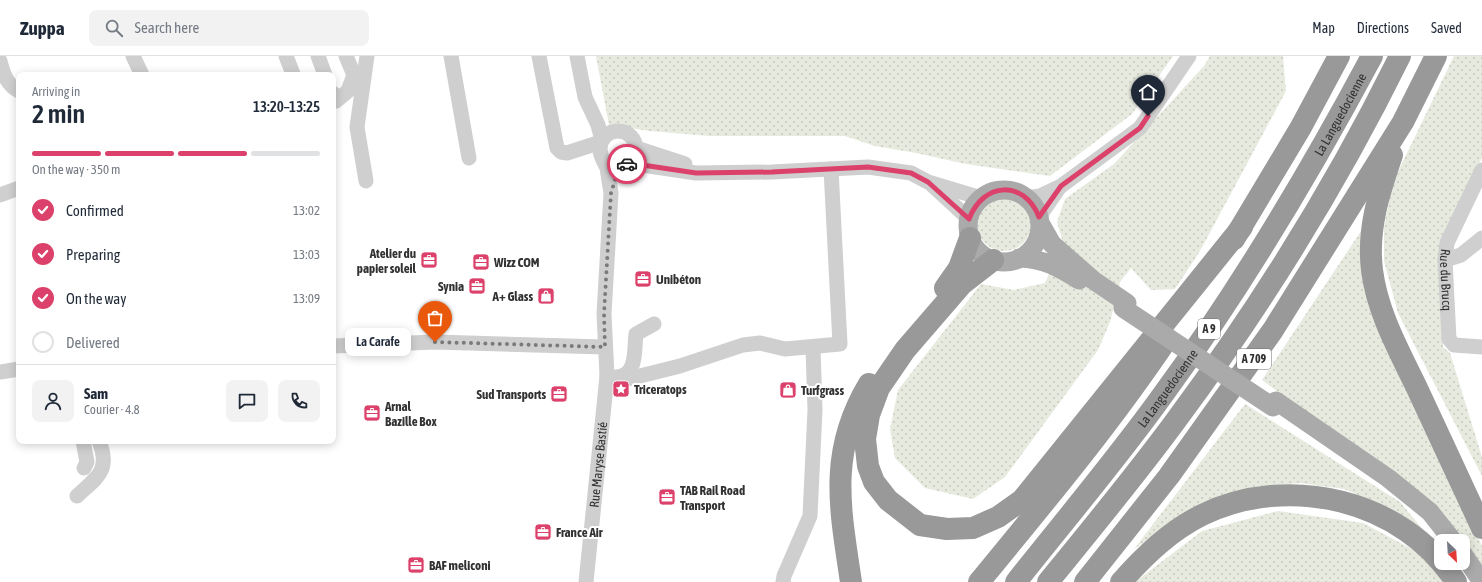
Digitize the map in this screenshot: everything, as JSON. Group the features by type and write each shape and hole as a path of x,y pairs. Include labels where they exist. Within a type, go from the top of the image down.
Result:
{"highway":[{"path":"979,582 1071,470 1148,367 1242,227 1301,128 1339,56"},
{"name":"La Languedocienne","path":"1016,582 1148,414 1210,327 1283,215 1372,56"},
{"name":"La Languedocienne","path":"1048,582 1178,418 1271,282 1343,162 1400,56"},
{"name":"A 709","path":"1085,582 1169,476 1247,368 1300,289 1403,122 1436,56"},
{"path":"1403,122 1374,214 1371,244 1374,283 1382,310 1395,342 1482,528"},
{"path":"993,260 962,284 905,350 879,388 869,415 865,439 868,466 874,482 888,500 920,524 947,529 973,528 998,517 1022,500 1242,227"},
{"path":"851,582 842,522 840,489 842,456 848,427 858,403 880,366 955,275 962,263 969,229"},
{"path":"1121,582 1160,542 1178,529 1202,515 1239,501 1265,496 1291,495 1319,497 1341,501 1382,517 1418,540 1441,563 1456,582"}],"main road":[{"path":"1039,220 1039,234 1035,244 1028,252 1011,261 993,260 977,249 969,229 973,208 981,198 992,192 1004,190 1016,192 1027,198 1033,205 1052,244 1092,280 1125,305 1388,478 1430,512 1447,534"},
{"path":"1019,258 1037,258 1061,269 1125,305"},
{"path":"1275,404 1391,488 1424,517 1439,534"},
{"path":"1470,564 1482,582"},
{"path":"1466,570 1474,582"}],"street":[{"path":"133,56 141,72"},
{"path":"286,56 292,72"},
{"path":"318,56 325,72"},
{"path":"336,101 348,91 354,75 346,56"},
{"path":"359,56 364,82"},
{"path":"366,56 364,82 357,127 366,181"},
{"path":"450,56 469,158"},
{"path":"539,56 557,148 560,152 567,153 581,149 602,149"},
{"path":"577,56 585,98 598,125 611,193"},
{"path":"1027,198 1040,196 1061,186 1140,128 1189,56"},
{"path":"0,61 6,79 16,90"},
{"path":"583,86 597,110 614,131"},
{"path":"611,193 624,165 633,158 636,148 631,136 621,131 614,131 607,134 602,149 612,166 624,165 696,173 868,167 911,173 928,182 981,198"},
{"path":"636,148 713,172"},
{"path":"607,376 618,381 680,366 743,345 760,342 785,350 840,344 831,169"},
{"name":"Rue du Brucq","path":"1482,170 1447,243 1445,260 1449,339 1454,345 1482,347"},
{"path":"928,182 969,229"},
{"path":"1039,220 1061,186"},
{"path":"0,195 16,189"},
{"name":"Rue Maryse Bastié","path":"586,582 607,376 604,314 611,193"},
{"path":"1445,260 1461,255 1482,238"},
{"path":"607,376 620,377 628,373 633,364 636,334 654,324"},
{"path":"336,346 435,342 605,347"},
{"path":"783,582 784,576 810,516 815,410 813,347"},
{"path":"0,372 16,369"},
{"path":"84,444 87,462 84,468"},
{"path":"77,496 101,474 105,455 100,444"}],"shaded area":[{"path":"596,56 1173,56 1132,114 1050,176 966,164 875,146 845,136 709,136 650,131 609,125"},
{"path":"1210,56 1283,56 1286,91 1200,251 1175,289 1151,290 1131,268 1120,282 1110,322 1098,350 1005,477 973,499 925,488 895,458 890,429 898,390 981,284 1014,290 1045,283 1063,242 1057,222 1065,199 1114,164 1204,66"},
{"path":"1454,56 1482,56 1482,158 1461,199 1441,248 1443,347 1450,353 1482,457 1482,476 1398,313 1384,261 1384,227 1393,182"},
{"path":"1004,197 1014,199 1023,205 1029,214 1031,224 1029,234 1023,243 1014,249 1004,251 994,249 985,243 979,234 977,224 979,214 985,205 994,199"},
{"path":"1365,225 1379,316 1482,546 1482,570 1470,553 1470,534 1457,534 1446,519 1262,380"},
{"path":"1245,404 1400,502 1429,537 1391,509 1344,489 1300,483 1256,487 1219,497 1167,526 1134,549"},
{"path":"1278,511 1363,523 1425,556 1443,582 1135,582 1202,531"}],"way so far":[{"path":"435,342 605,347 604,314 611,193 619,167 627,164"}],"place":[{"name":"Atelier du papier soleil","path":"429,260"},
{"name":"Wizz COM","path":"481,262"},
{"name":"Unibéton","path":"643,279"},
{"name":"Synia","path":"477,286"},
{"name":"A+ Glass","path":"546,296"},
{"name":"La Carafe","path":"435,342"},
{"name":"Triceratops","path":"621,389"},
{"name":"Turfgrass","path":"788,390"},
{"name":"Sud Transports","path":"559,394"},
{"name":"Arnal Bazille Box","path":"372,413"},
{"name":"TAB Rail Road Transport","path":"667,497"},
{"name":"France Air","path":"543,532"},
{"name":"BAF meliconi","path":"416,565"}],"route":[{"path":"627,164 629,163 696,173 772,172 868,167 911,173 921,178 928,182 969,219 973,208 981,198 992,192 1004,190 1016,192 1027,198 1033,205 1039,217 1061,186 1140,128 1148,116"}]}
